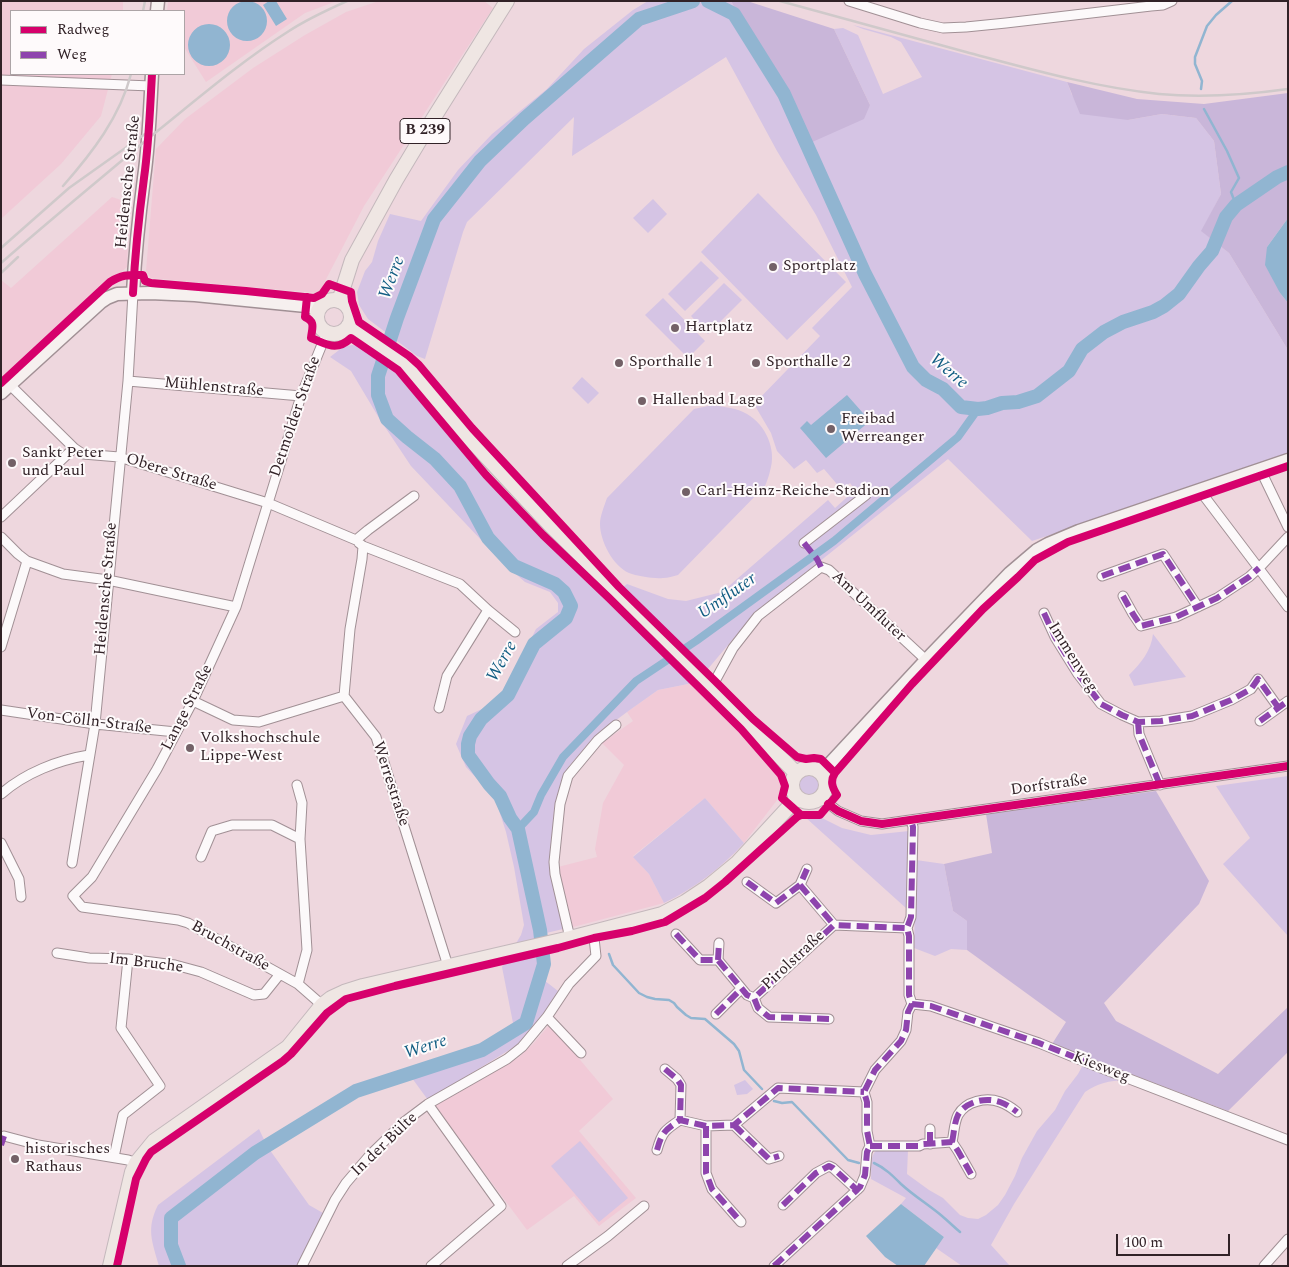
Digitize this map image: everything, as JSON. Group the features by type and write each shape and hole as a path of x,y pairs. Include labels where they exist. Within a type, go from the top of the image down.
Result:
{"main road":[{"name":"B 239","path":"339,300 352,260 396,180 507,1"},
{"name":"Heidensche Straße","path":"133,293 152,80"},
{"path":"6,389 101,302 117,294 195,295 306,306 318,309"},
{"path":"339,300 349,309 350,319 348,326 341,332 331,334 323,330 318,322 318,309 327,301 339,300"},
{"path":"348,326 398,360 416,375 466,434 545,520 796,773"},
{"path":"821,773 1010,573 1042,547 1079,531 1288,460"},
{"path":"808,768 815,769 821,773 826,783 826,788 821,798 812,802 806,802 797,798 792,788 793,778 796,773 808,768"},
{"path":"110,1266 132,1172 136,1163 154,1140 288,1047 322,1005 331,998 344,992 556,942 662,914 686,902 737,863 797,798"}],"street":[{"path":"853,2 920,23 943,28 1006,23 1157,5 1172,1"},
{"path":"1,80 152,80"},
{"name":"Heidensche Straße","path":"72,863 95,724 128,381 133,293"},
{"name":"Detmolder Straße","path":"268,503 301,396 326,332"},
{"name":"Mühlenstraße","path":"128,381 301,396"},
{"name":"Obere Straße","path":"6,389 83,454 120,457 268,503 460,584 515,632"},
{"path":"1,517 74,448"},
{"path":"1260,469 1288,527"},
{"path":"1202,489 1204,496 1288,607"},
{"path":"804,544 866,495"},
{"path":"194,701 234,720 259,722 344,696 350,629 362,559 360,543 368,530 414,496"},
{"name":"Lange Straße","path":"73,896 92,877 157,769 194,701 236,607 268,503"},
{"path":"1,537 27,561 63,574 108,580 236,607"},
{"path":"1123,596 1141,626 1176,617 1216,598 1249,577 1288,537"},
{"path":"1102,576 1163,554 1198,607"},
{"path":"1,646 27,561"},
{"name":"Am Umfluter","path":"711,688 732,648 758,616 821,567 829,570 926,660"},
{"path":"439,708 447,676 488,610"},
{"name":"Immenweg","path":"1044,613 1055,638 1078,674 1102,704 1138,722 1161,721 1192,716 1251,690 1258,678 1278,707"},
{"name":"Werrestraße","path":"344,696 376,738 448,966"},
{"path":"1260,721 1288,701"},
{"name":"Von-Cölln-Straße","path":"1,710 95,724 176,732"},
{"path":"1138,722 1139,734 1160,784"},
{"path":"570,938 554,862 560,804 568,776 598,740 616,725"},
{"path":"1,794 34,772 75,757 89,755"},
{"name":"Dorfstraße","path":"821,798 838,811 861,821 882,824 1288,766"},
{"path":"297,785 302,803 300,839 306,950 298,984"},
{"path":"774,1266 860,1187 865,1175 867,1152 870,1146 867,1131 867,1102 864,1092 875,1070 901,1041 906,1030 908,1012 912,1004 907,928 911,916 913,827 911,820"},
{"path":"202,857 212,831 232,825 272,825 300,839"},
{"path":"1,843 19,879 21,897"},
{"path":"747,882 776,903 800,885 807,869"},
{"name":"Pirolstraße","path":"800,885 834,925"},
{"name":"Bruchstraße","path":"73,896 82,907 188,923 298,984 322,1005"},
{"name":"Pirolstraße","path":"754,998 834,925 907,928"},
{"name":"In der Bülte","path":"302,1266 335,1200 346,1183 370,1155 404,1122 428,1104 507,1060 522,1047 547,1018 569,984 596,956 594,938 591,932"},
{"path":"676,934 700,960 718,960 719,943"},
{"name":"Im Bruche","path":"57,953 89,958 128,959 174,965 201,972 254,995 264,994 280,974"},
{"path":"114,1157 122,1114 160,1086 121,1028 128,959"},
{"name":"Pirolstraße","path":"718,960 741,989 747,995 754,998 758,1008 769,1017 829,1018"},
{"name":"Pirolstraße","path":"716,1014 741,989"},
{"name":"Kiesweg","path":"912,1004 931,1006 1039,1043 1288,1140"},
{"path":"547,1018 581,1054"},
{"path":"665,1069 678,1079 681,1086 680,1120"},
{"path":"658,1150 661,1135 680,1120 706,1126 734,1125 778,1088 864,1092"},
{"path":"971,1174 952,1142 959,1114 969,1104 982,1100 998,1101 1017,1112"},
{"path":"428,1104 501,1206 431,1266"},
{"path":"734,1125 769,1158 779,1156"},
{"path":"706,1126 706,1172 712,1189 741,1222"},
{"path":"930,1129 930,1144"},
{"path":"4,1136 136,1163"},
{"path":"870,1146 919,1146 952,1142"},
{"path":"783,1205 816,1173 829,1166 857,1190"},
{"path":"567,1266 577,1263 644,1206"},
{"path":"1264,1266 1288,1239"}],"shaded area":[{"path":"1,1 123,1 123,10 10,10 10,75 112,75 101,116 61,164 1,219"},
{"path":"168,1 337,1 305,13 206,82 185,49 185,10 167,10"},
{"path":"379,1 484,1 493,8 364,206 321,289 317,293 151,278 146,271 156,149 185,119 253,68 346,12"},
{"path":"648,1 731,1 781,94 796,116 810,143 870,105 834,29 843,28 858,35 883,94 922,77 901,42 853,25 1067,82 1072,95 1128,120 1162,114 1196,118 1214,141 1221,194 1202,231 1229,253 1288,350 1288,455 1032,541 948,459 755,613 707,670 621,589 627,584 668,599 686,601 722,592 828,500 835,508 855,490 850,483 842,490 824,469 817,473 806,460 794,469 777,451 771,433 754,404 820,336 812,328 852,287 816,215 777,151 726,57 572,156 574,117 467,222 425,359 417,356 368,319 359,305 357,292 365,271 372,262 378,241 390,214 421,221 458,170 492,134 547,89 584,49 633,10"},
{"path":"731,1 747,1 834,29 870,105 864,119 810,143 796,116 781,94"},
{"path":"1067,82 1137,99 1204,104 1288,93 1288,218 1267,247 1280,293 1288,303 1288,350 1229,253 1201,231 1221,194 1214,141 1196,118 1162,114 1128,120 1080,114"},
{"name":"Sportplatz","path":"758,193 846,282 787,340 701,252"},
{"path":"112,197 130,203 127,267 1,382 1,280 11,288"},
{"path":"653,199 667,214 648,233 633,218"},
{"name":"Hartplatz","path":"701,261 719,278 685,311 668,294"},
{"name":"Hartplatz","path":"724,283 742,300 708,334 691,316"},
{"name":"Hartplatz","path":"663,298 705,341 688,358 645,315"},
{"path":"352,345 366,349 398,372 543,536 693,683 658,690 595,736 570,765 563,777 554,808 552,875 563,929 538,935 544,964 540,977 558,991 527,1039 428,1100 409,1074 481,1049 513,1023 502,967 521,935 524,925 514,867 506,832 495,798 466,767 456,744 467,716 484,708 505,691 536,629 558,612 558,603 550,592 525,582 502,562 411,466 351,371 330,357 343,347"},
{"path":"582,377 599,393 588,404 572,388"},
{"name":"Carl-Heinz-Reiche-Stadion","path":"713,405 747,414 764,431 771,447 772,455 770,473 765,486 678,575 667,578 655,578 623,570 608,552 602,538 600,521 607,498 694,409"},
{"path":"1153,634 1186,677 1134,686 1129,675 1145,656"},
{"path":"693,683 772,767 780,778 783,787 781,795 744,843 705,798 633,856 649,874 664,903 573,927 558,867 597,857 595,849 603,803 624,765 602,743 633,721 627,712 658,690"},
{"path":"808,774 816,777 819,785 816,793 808,796 800,793 797,785 800,777"},
{"path":"1288,776 1288,936 1223,864 1250,838 1216,786"},
{"path":"1156,791 1209,881 1199,904 1104,1003 1116,1021 1218,1074 1288,1007 1288,1052 1228,1111 1052,1044 1066,1022 967,950 967,921 953,911 944,864 992,853 986,814"},
{"path":"705,798 744,843 707,877 664,903 649,874 633,857"},
{"path":"805,817 820,817 842,828 871,835 909,831 907,909"},
{"path":"916,860 944,864 953,911 967,921 967,950 951,949 935,956 914,948"},
{"path":"550,1024 613,1099 579,1131 636,1198 599,1226 574,1196 527,1230 434,1105 518,1058"},
{"path":"1084,1063 1125,1080 1094,1086 1085,1092 1014,1204 991,1245 1010,1266 962,1266 936,1248 944,1237 901,1204 906,1198 871,1179 872,1159 877,1150 908,1150 907,1174 943,1198 960,1215 978,1219 986,1215 998,1205 1005,1195 1037,1131 1055,1110"},
{"path":"745,1080 753,1089 747,1094 737,1095 734,1085"},
{"path":"259,1129 267,1146 309,1205 323,1213 297,1266 159,1266 151,1235 152,1221 158,1205"},
{"path":"580,1141 628,1198 599,1222 551,1166"}],"water":[{"path":"247,1 261,7 267,21 261,35 247,41 233,35 227,21 233,7"},
{"path":"269,1 276,1 287,19 276,26 263,5"},
{"path":"213,24 221,27 227,33 230,45 227,57 221,63 205,66 197,63 191,57 188,41 191,33 197,27"},
{"path":"1288,218 1288,303 1280,293 1265,265 1267,247"},
{"path":"847,395 870,421 826,458 800,428 807,421 811,425"},
{"path":"901,1204 944,1237 924,1266 898,1266 885,1257 866,1236"}],"waterway":[{"name":"Werre","path":"179,1266 171,1245 171,1218 255,1153 356,1091 482,1050 526,1023 544,964 540,930 518,829 510,818 500,796 468,755 468,744 470,736 481,719 508,695 534,644 566,618 571,606 564,592 555,584 514,566 488,538 460,486 435,459 387,419 378,395 378,376 397,318 434,219 480,161 524,119 639,19 693,1"},
{"name":"Werre","path":"708,1 734,14 784,94 865,274 913,367 926,380 943,389 961,407 987,408 1037,396 1069,371 1082,349 1104,332 1123,322 1153,312 1164,306 1179,294 1212,251 1226,217 1236,205 1277,177 1288,172"},
{"path":"1201,89 1202,81 1195,64 1195,57 1207,26 1232,1"},
{"path":"1204,109 1227,151 1239,178 1231,192 1236,205"},
{"name":"Umfluter","path":"518,829 534,812 541,795 563,757 636,681 696,641 834,541 958,437 978,409"},
{"path":"609,954 613,965 639,993 655,999 669,1000 691,1018 705,1019 734,1044 739,1051 744,1070 762,1089"},
{"path":"774,1101 782,1103 792,1102 848,1160 859,1163"},
{"path":"874,1163 889,1172 960,1232"}],"railway":[{"path":"143,10 145,1"},
{"path":"1,263 150,137 235,69 296,27 347,1"},
{"path":"780,1 1014,65 1110,87 1159,94 1191,96 1240,94 1288,89"},
{"path":"63,186 104,134 120,105 131,75"},
{"path":"1,248 69,188 145,134"},
{"path":"1,273 18,257"}],"marked path":[{"path":"804,543 821,567"},
{"path":"1102,576 1163,554 1198,607"},
{"path":"1123,596 1141,626 1176,617 1217,598 1249,577 1259,568"},
{"path":"1044,613 1055,637 1078,674 1101,704 1138,722 1161,721 1192,716 1231,700 1251,689 1258,679 1278,707"},
{"path":"1260,721 1288,701"},
{"path":"1138,722 1139,734 1160,785"},
{"path":"774,1266 860,1187 865,1175 867,1152 870,1146 867,1131 867,1102 864,1092 875,1070 901,1041 906,1030 908,1012 912,1004 909,995 909,936 907,928 911,917 913,827 911,820"},
{"path":"747,882 776,903 800,885 807,869"},
{"path":"800,885 834,925"},
{"path":"829,1019 769,1017 758,1008 754,998 834,925 907,928"},
{"path":"676,934 700,960 718,960 747,995 754,998"},
{"path":"718,960 719,943"},
{"path":"716,1014 741,989"},
{"path":"912,1004 931,1006 1039,1043 1092,1064"},
{"path":"665,1069 681,1085 680,1120"},
{"path":"657,1150 665,1132 680,1120 706,1126 734,1125 778,1088 864,1092"},
{"path":"952,1142 958,1115 971,1103 983,1100 995,1101 1017,1112"},
{"path":"734,1125 769,1159 779,1156"},
{"path":"706,1126 706,1173 712,1189 741,1222"},
{"path":"930,1129 930,1144"},
{"path":"1,1145 4,1136"},
{"path":"870,1146 919,1146 923,1144 952,1142 971,1174"},
{"path":"783,1205 816,1173 829,1166 857,1190"}],"cycle path":[{"path":"133,293 137,235 147,152 152,75"},
{"path":"1,383 110,282 122,276 143,275 145,281 151,283 314,298 322,294 329,284 351,292 359,322 419,365 472,428 619,587 753,719 797,757 821,759 835,773"},
{"path":"307,297 305,317 312,323 311,338 331,346 341,345 351,338 398,370 486,475 543,535 741,729 781,775 785,786 782,798 801,815"},
{"path":"117,1266 136,1179 151,1152 283,1061 327,1013 346,999 665,922 705,898 797,817 801,815 820,815 837,795 832,784 835,773 912,684 983,609 1035,560 1068,542 1288,466"},
{"path":"828,804 838,811 861,821 882,824 1288,766"}],"place":[{"name":"Sportplatz","path":"773,267"},
{"name":"Hartplatz","path":"675,328"},
{"name":"Sporthalle 1","path":"619,363"},
{"name":"Sporthalle 2","path":"756,363"},
{"name":"Hallenbad Lage","path":"642,401"},
{"name":"Freibad Werreanger","path":"831,429"},
{"name":"Sankt Peter und Paul","path":"12,463"},
{"name":"Carl-Heinz-Reiche-Stadion","path":"686,492"},
{"name":"Volkshochschule Lippe-West","path":"190,748"},
{"name":"historisches Rathaus","path":"15,1159"}]}
